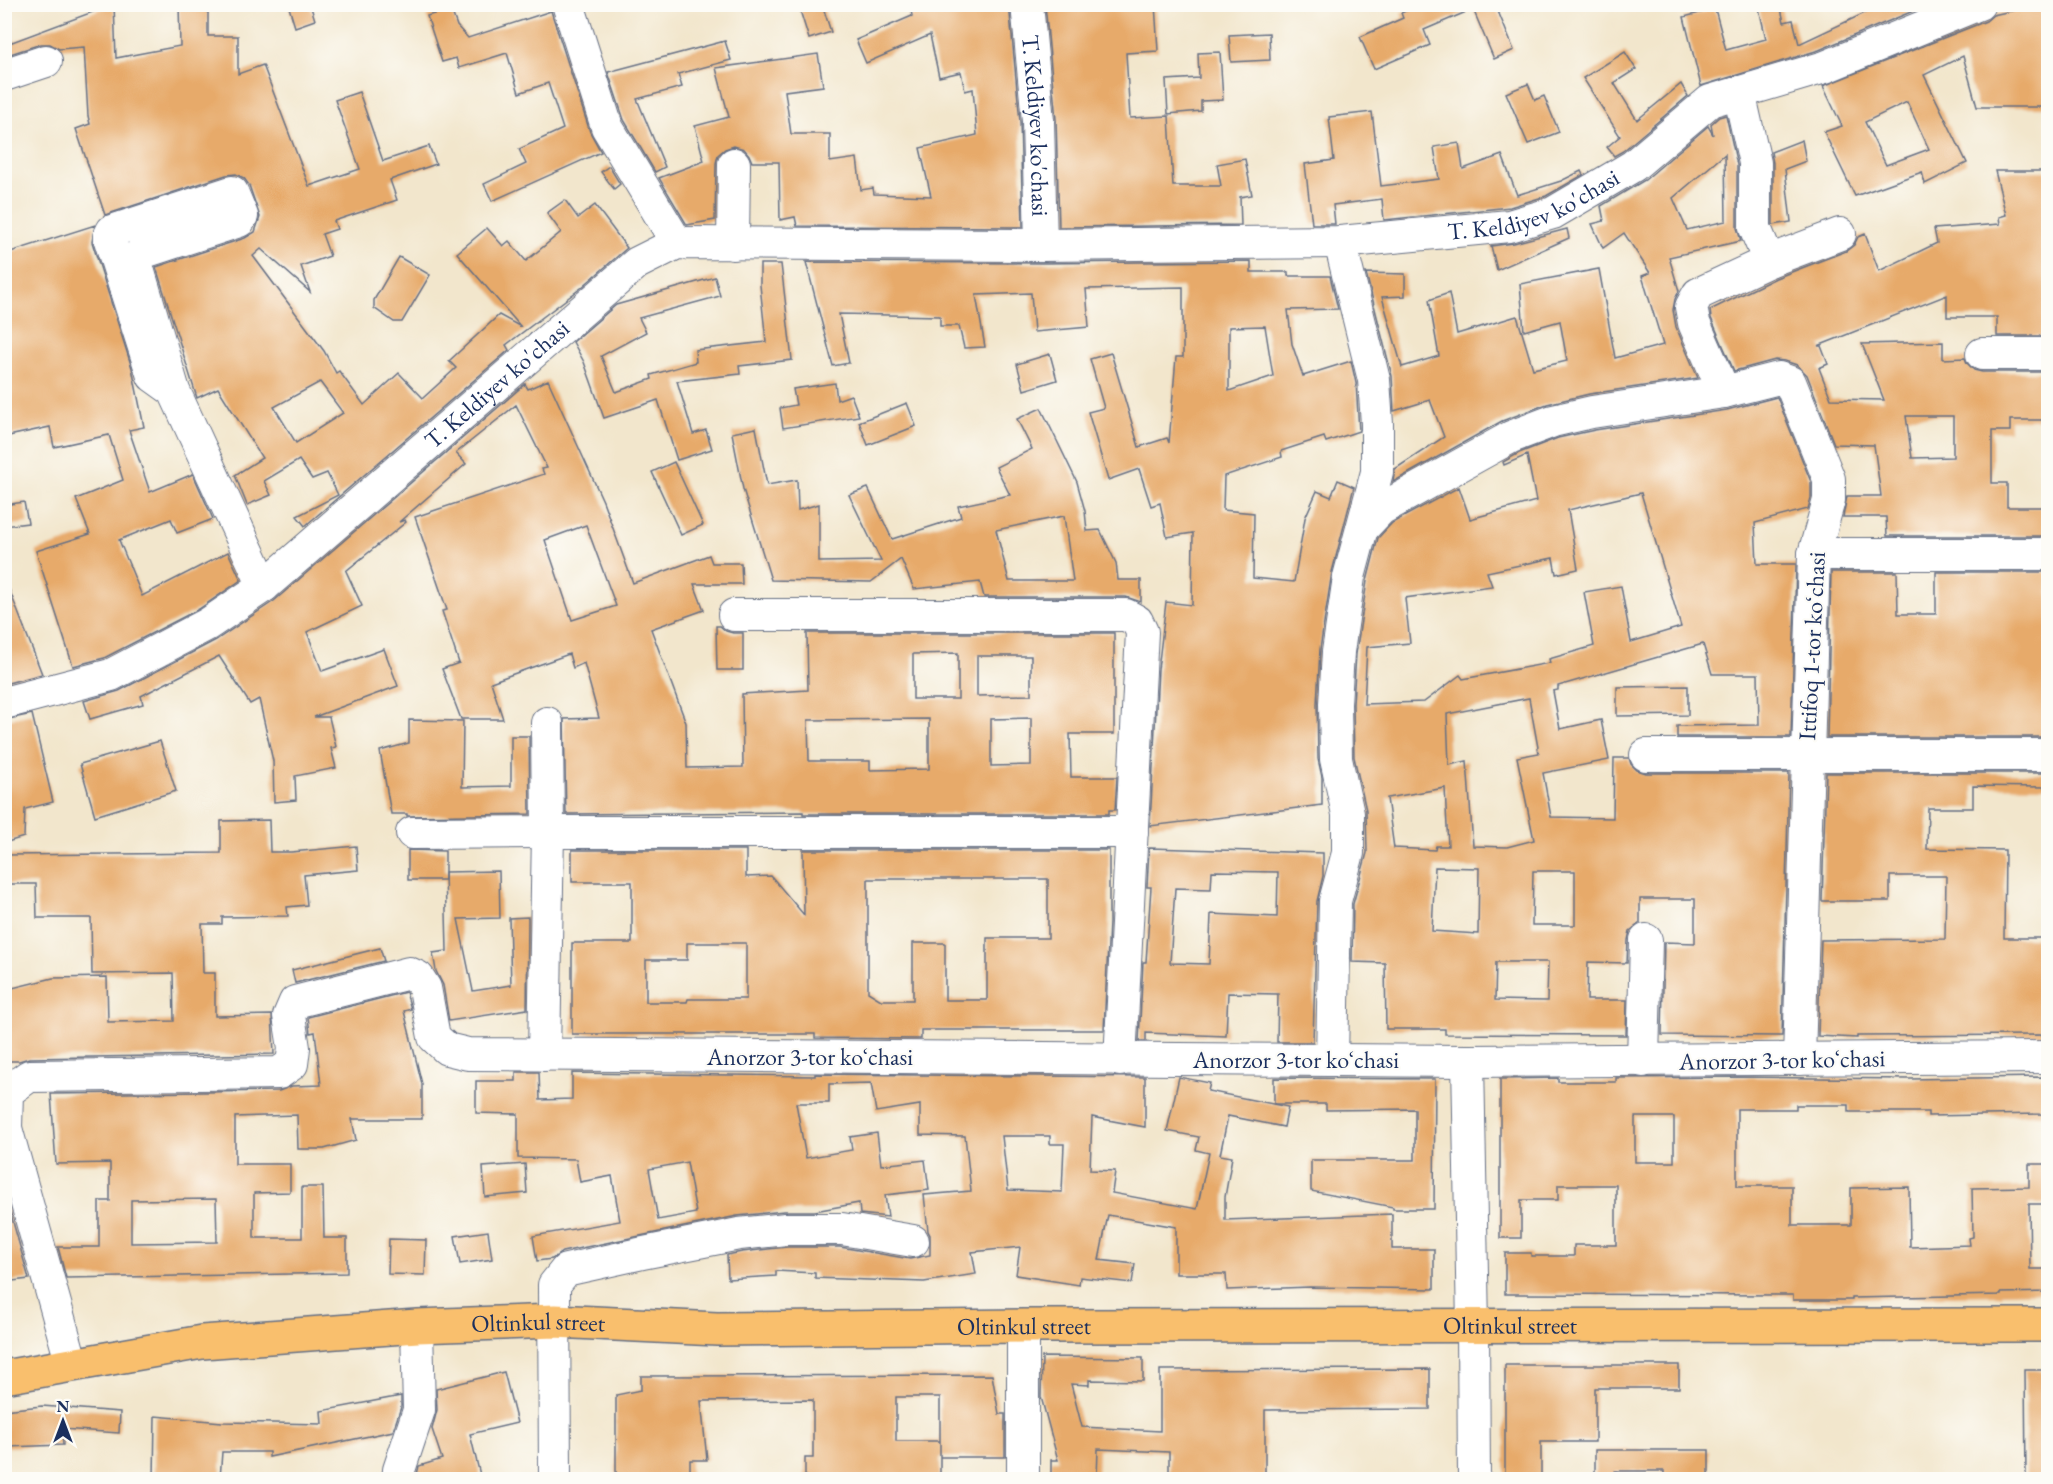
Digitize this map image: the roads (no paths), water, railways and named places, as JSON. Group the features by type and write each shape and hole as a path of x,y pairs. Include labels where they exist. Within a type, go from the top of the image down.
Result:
{"main road":[{"name":"Oltinkul street","path":"4,1377 202,1342 417,1326 555,1321 717,1329 1023,1326 2049,1325"}],"street":[{"path":"568,4 607,127 677,243"},
{"name":"T. Keldiyev ko'chasi","path":"1027,4 1038,121 1041,245"},
{"name":"T. Keldiyev ko'chasi","path":"4,703 111,675 208,624 264,585 637,263 677,243 1041,245 1340,242 1509,226 1553,213 1633,166 1710,101 1825,67 1979,4"},
{"path":"4,75 46,62"},
{"path":"1739,92 1755,163 1755,228 1769,261"},
{"path":"733,243 735,164"},
{"path":"174,391 153,376 109,237 110,233 232,192 242,216 239,221 141,253 136,262 174,391 264,585"},
{"path":"1724,392 1694,324 1691,307 1698,294 1769,261 1840,234"},
{"path":"1332,1060 1335,901 1348,853 1348,813 1336,759 1335,704 1338,652 1349,577 1377,472 1374,381 1340,242"},
{"path":"1982,354 2049,354"},
{"name":"Ittifoq 1-tor koʻchasi","path":"1362,529 1381,509 1511,438 1553,421 1592,412 1724,392 1779,378 1790,382 1829,479 1829,500 1814,554 1799,1059"},
{"path":"1814,554 2049,554"},
{"path":"735,615 1126,615 1137,621 1142,632 1120,1060"},
{"path":"544,1055 548,723"},
{"path":"1646,755 2049,755"},
{"path":"412,833 1132,832"},
{"path":"1643,1061 1646,940"},
{"name":"Anorzor 3-tor koʻchasi","path":"72,1365 6,1128 7,1092 29,1076 279,1073 292,1064 294,1048 289,1016 295,1002 409,973 418,977 425,988 434,1037 447,1049 468,1054 1468,1061 2049,1057"},
{"path":"1468,1061 1474,1479"},
{"path":"555,1479 554,1285 567,1270 740,1234 786,1228 842,1229 913,1241"},
{"path":"398,1479 419,1410 417,1326"},
{"path":"1023,1326 1023,1479"}]}
